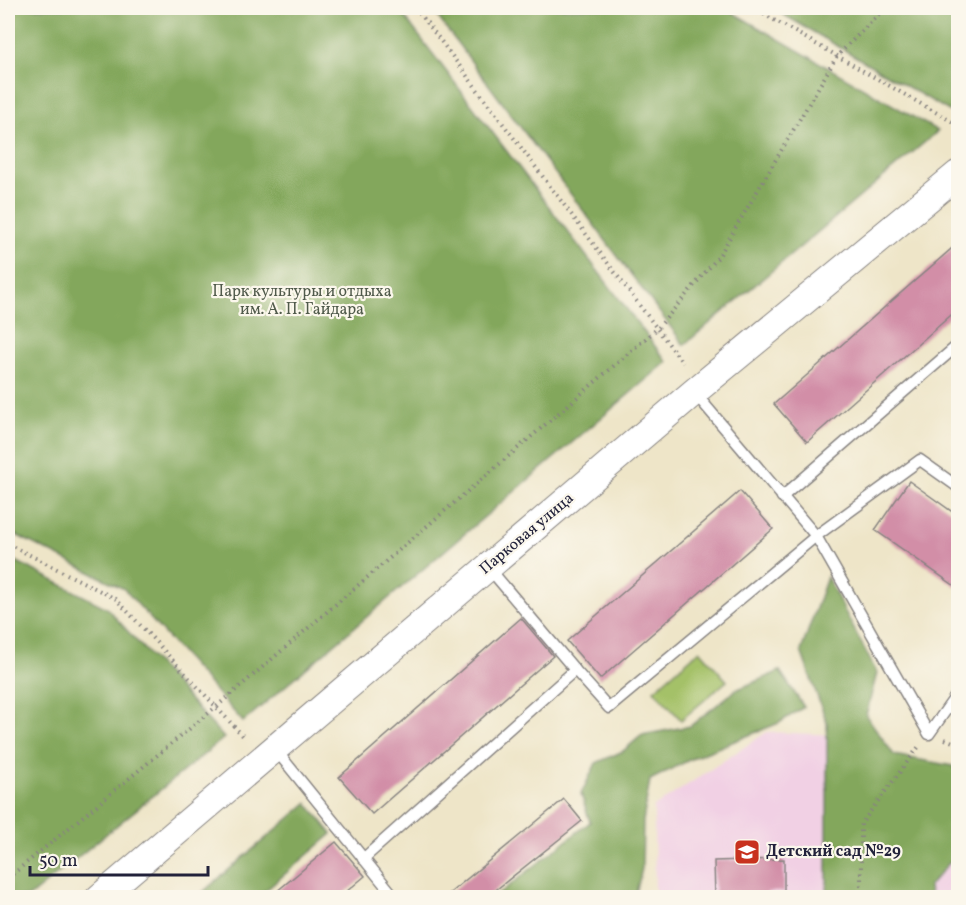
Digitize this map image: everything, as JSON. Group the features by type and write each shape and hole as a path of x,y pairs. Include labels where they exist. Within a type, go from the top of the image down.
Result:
{"street":[{"name":"Парковая улица","path":"102,897 694,392 958,174"}],"lane":[{"path":"782,498 958,345"},
{"path":"694,392 816,536 929,734 958,693"},
{"path":"488,567 609,708 816,536 920,460 958,488"},
{"path":"363,859 576,670"},
{"path":"274,748 393,895 389,897"}],"path":[{"path":"416,8 682,363"},
{"path":"753,8 957,125"},
{"path":"8,878 216,706 658,328 719,256 837,56 885,8"},
{"path":"8,544 116,599 244,737"},
{"path":"861,897 861,824 929,734"}],"shaded area":[{"name":"Детский сад №29","path":"767,732 839,735 841,897 655,897 654,807"},
{"path":"958,828 958,897 880,897"}],"green space":[{"name":"Парк культуры и отдыха им. А. П. Гайдара","path":"8,8 398,8 667,362 243,722 124,589 8,531"},
{"path":"431,8 725,8 938,131 684,345"},
{"path":"772,8 958,8 958,106 954,114"},
{"path":"8,557 107,608 224,738 29,897 8,897"},
{"path":"827,577 877,673 866,715 894,755 953,766 958,773 958,853 929,886 930,897 827,897 827,723 801,651"},
{"path":"700,650 727,681 681,720 654,690"},
{"path":"780,671 804,707 779,723 695,757 650,780 643,821 642,869 635,897 495,897 590,822 581,794 596,763 623,751 642,735 690,726 736,690"},
{"path":"307,803 332,834 258,897 197,897"}],"building":[{"path":"958,243 958,309 807,442 774,404"},
{"path":"909,481 958,516 958,588 875,530"},
{"path":"740,491 773,529 600,679 567,641"},
{"path":"521,618 553,656 372,814 339,777"},
{"path":"564,799 582,821 487,897 445,897"},
{"path":"336,842 365,876 340,897 270,897"},
{"path":"784,859 784,892 767,892 767,897 715,897 714,861"}],"place":[{"name":"Детский сад №29","path":"747,852"}]}
